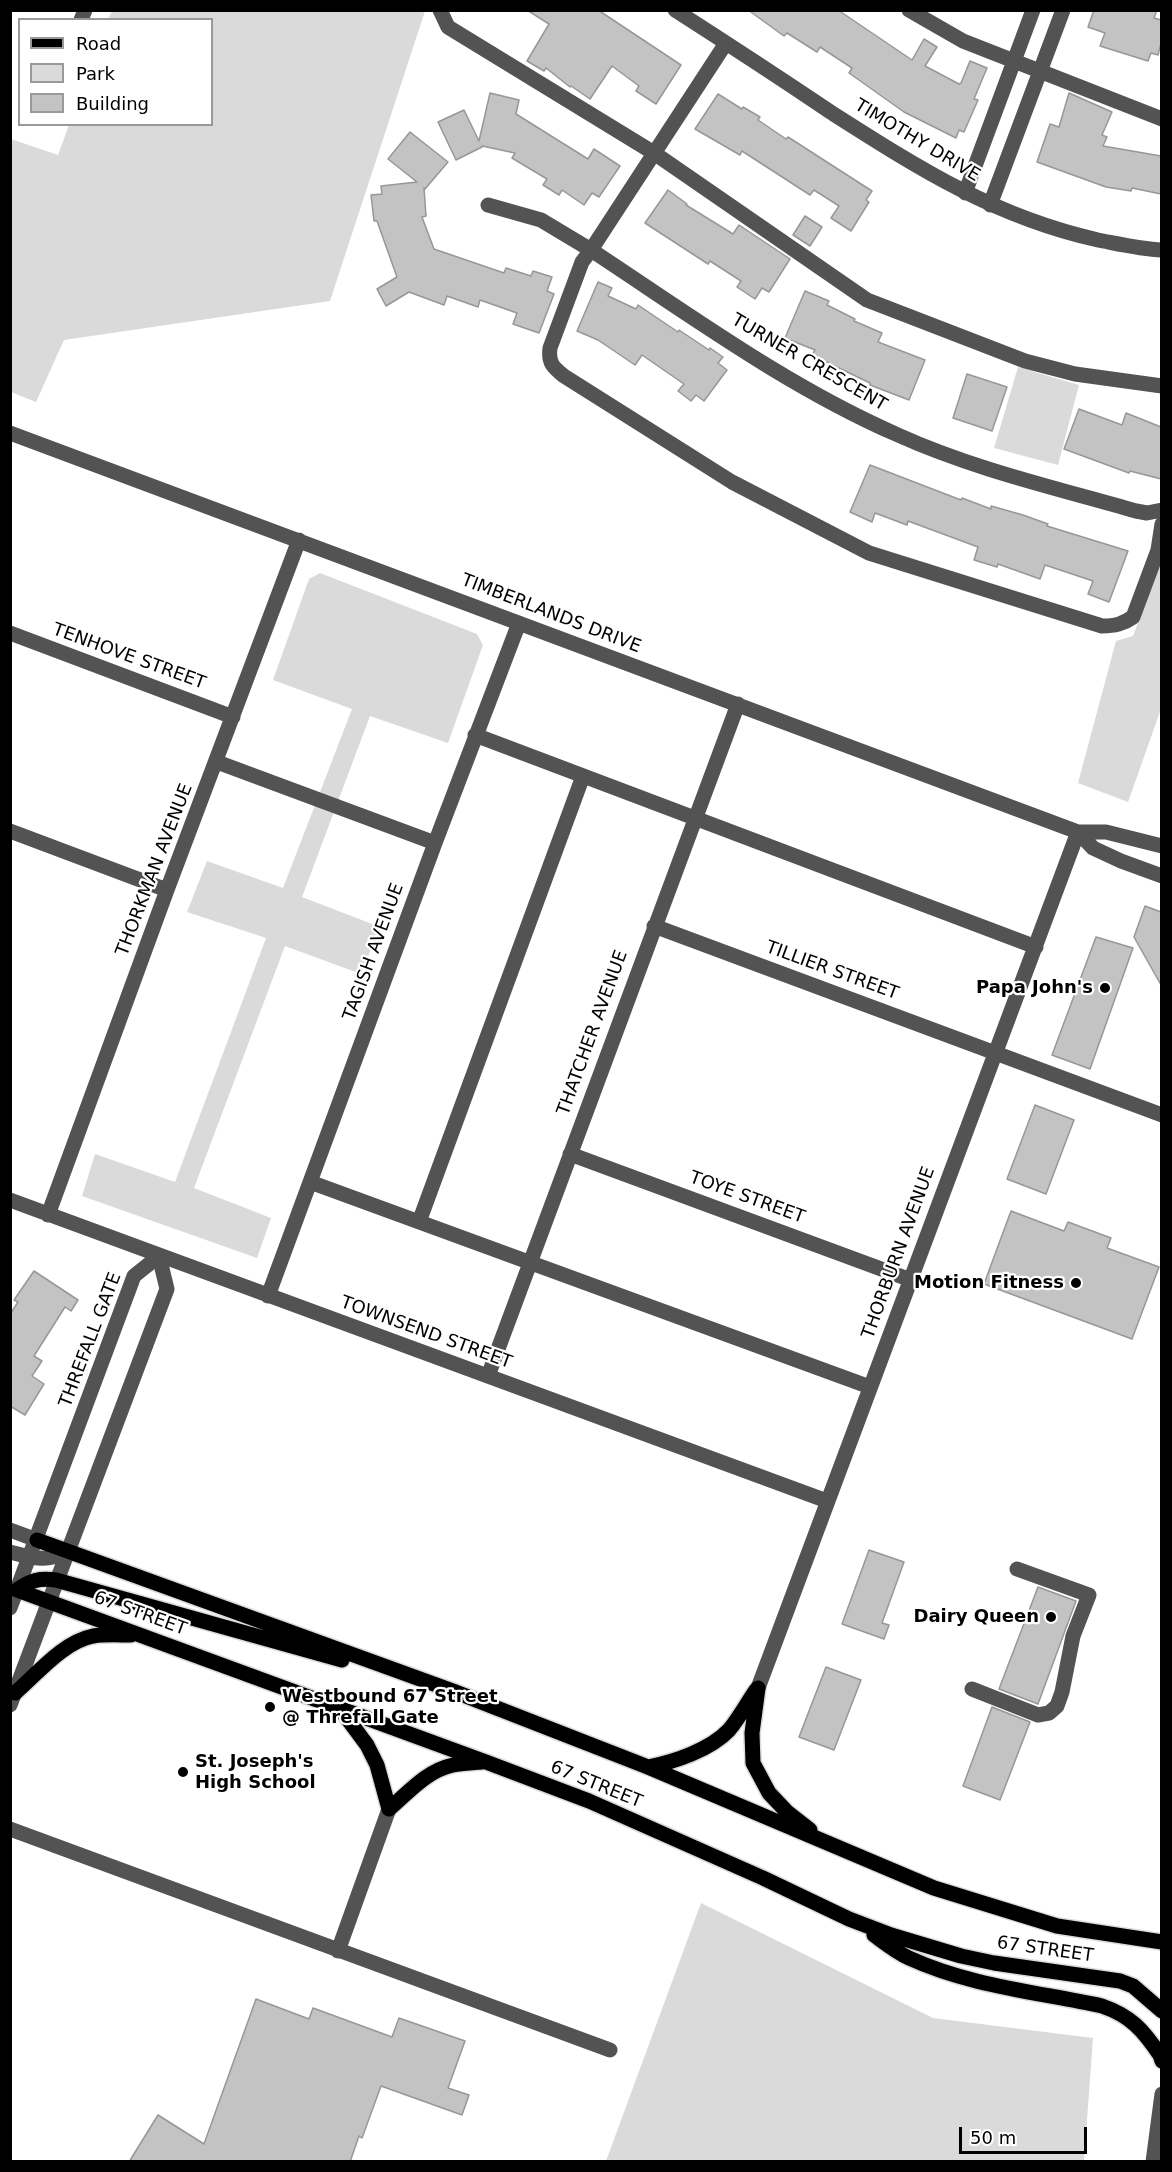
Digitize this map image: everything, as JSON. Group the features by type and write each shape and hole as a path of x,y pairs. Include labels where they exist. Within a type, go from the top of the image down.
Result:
{"main road":[{"name":"67 STREET","path":"37,1540 453,1691 648,1767 934,1888 1057,1926 1158,1941"},
{"path":"14,1588 29,1581 45,1578 56,1580 453,1691"},
{"name":"67 STREET","path":"14,1588 589,1801 849,1919 891,1935 961,1956 1024,1969 1120,1981 1133,1986 1161,2012"},
{"path":"13,1699 60,1653 75,1643 93,1636 139,1634"},
{"path":"648,1767 675,1761 706,1746 728,1731 758,1688"},
{"path":"758,1688 752,1733 753,1763 769,1793 787,1812 824,1841"},
{"path":"341,1710 367,1744 377,1765 389,1809 421,1780 439,1770 453,1765 486,1761"},
{"path":"849,1919 906,1957 941,1971 988,1984 1102,2006 1120,2012 1138,2026 1160,2055 1161,2061"}],"street":[{"path":"440,10 448,27 654,153 867,300 1026,361 1075,374 1161,386"},
{"name":"TIMOTHY DRIVE","path":"675,10 910,163 965,194 1062,231 1119,244 1161,250"},
{"path":"909,10 963,41 1161,119"},
{"path":"965,194 1033,10"},
{"path":"990,205 1063,10"},
{"path":"726,43 582,262 550,348 548,358 554,368 732,482 868,553 1102,626 1124,624 1133,617 1158,550 1161,524"},
{"name":"TURNER CRESCENT","path":"488,206 541,220 591,249 766,365 817,395 885,430 982,466 1136,511 1147,513 1161,510"},
{"name":"TIMBERLANDS DRIVE","path":"10,433 1078,832 1115,833 1161,846"},
{"name":"THORKMAN AVENUE","path":"48,1215 299,540"},
{"name":"TAGISH AVENUE","path":"268,1296 475,735 519,623"},
{"name":"TENHOVE STREET","path":"10,633 233,717"},
{"name":"THATCHER AVENUE","path":"488,1376 738,704"},
{"path":"475,735 1036,947"},
{"path":"217,762 435,843"},
{"path":"419,1222 583,776"},
{"path":"10,831 167,890"},
{"name":"TIMBERLANDS DRIVE","path":"1078,832 1094,848 1161,876"},
{"name":"THORBURN AVENUE","path":"758,1688 1078,832"},
{"name":"TILLIER STREET","path":"654,926 1161,1115"},
{"name":"TOYE STREET","path":"570,1154 911,1280"},
{"path":"310,1182 870,1387"},
{"name":"TOWNSEND STREET","path":"10,1200 827,1501"},
{"path":"13,1699 167,1289 159,1256"},
{"name":"THREFALL GATE","path":"10,1608 14,1588 37,1540 134,1276 159,1256"},
{"name":"67 STREET","path":"10,1530 37,1540"},
{"path":"10,1552 30,1557 55,1558 68,1551"},
{"path":"972,1689 1038,1715 1049,1713 1057,1706 1073,1636 1089,1595 1017,1569"},
{"path":"338,1951 389,1809"},
{"path":"10,1829 610,2049"},
{"path":"1153,2162 1161,2094"}],"green space":[{"path":"112,11 425,11 330,301 64,340 36,402 11,392 11,139 58,155 69,126 213,126 213,18 108,18"},
{"path":"1018,367 1079,385 1058,465 994,448"},
{"path":"1161,561 1161,709 1128,802 1078,783 1116,641 1133,636"},
{"path":"320,573 477,634 483,645 448,743 370,716 302,897 380,927 361,974 285,946 194,1188 271,1218 257,1258 82,1196 95,1154 175,1182 266,938 187,912 207,861 283,888 352,709 273,680 309,579"},
{"path":"701,1903 933,2018 1093,2038 1084,2161 606,2161"}],"building":[{"path":"527,10 598,10 681,65 656,104 636,91 639,86 612,66 590,99 546,68 544,71 527,61 549,24"},
{"path":"748,10 838,10 912,60 924,39 937,47 925,66 959,84 970,61 987,68 974,99 978,100 964,132 959,130 956,138 904,112 849,73 852,68 820,47 817,52 787,33 784,36"},
{"path":"1094,10 1157,10 1154,18 1161,20 1161,43 1158,55 1151,53 1148,61 1100,46 1105,33 1088,27"},
{"path":"490,93 519,100 516,114 588,159 594,149 620,166 599,197 592,193 584,205 562,190 559,195 543,185 547,179 512,158 515,153 482,146 456,160 438,122 464,110 479,141"},
{"path":"1069,93 1112,112 1102,135 1107,137 1103,146 1161,156 1161,194 1132,188 1131,191 1106,187 1037,162 1050,124 1059,127"},
{"path":"718,94 760,117 758,120 786,139 788,137 872,191 866,200 869,202 851,231 831,218 839,206 814,190 810,195 742,151 740,155 695,129"},
{"path":"410,132 448,162 424,188 426,216 422,217 434,249 504,273 506,268 531,276 533,271 552,277 547,291 554,294 539,333 513,324 517,313 480,300 478,307 447,296 444,305 409,292 386,306 377,289 397,277 377,221 374,221 371,195 382,194 381,186 417,182 388,159"},
{"path":"668,190 686,205 733,234 739,225 790,259 769,292 762,288 755,299 737,287 741,281 710,261 708,264 645,223"},
{"path":"805,216 822,227 810,246 793,235"},
{"path":"598,282 612,288 608,296 636,309 638,305 678,332 679,330 723,357 718,363 727,370 704,401 696,395 691,401 678,391 684,384 642,355 635,365 598,340 577,331"},
{"path":"805,291 829,301 827,305 855,319 854,321 882,333 878,342 925,360 909,400 870,385 812,355 815,350 785,338"},
{"path":"967,374 1007,387 992,431 953,418"},
{"path":"1079,409 1122,425 1126,413 1161,427 1161,479 1130,471 1129,473 1064,449"},
{"path":"870,465 961,500 962,498 991,509 991,506 1023,515 1048,524 1047,526 1128,551 1109,602 1088,594 1093,581 1045,565 1040,579 998,564 997,567 974,560 978,547 908,521 907,525 875,513 872,522 850,512"},
{"path":"1145,906 1161,912 1161,985 1134,937"},
{"path":"1096,937 1133,948 1090,1069 1052,1055"},
{"path":"1035,1105 1074,1120 1046,1194 1007,1179"},
{"path":"1011,1211 1064,1231 1068,1222 1111,1238 1107,1248 1159,1267 1132,1339 984,1284"},
{"path":"34,1271 78,1300 71,1311 65,1307 34,1356 42,1361 32,1376 44,1384 25,1415 10,1406 10,1314 18,1302 14,1300"},
{"path":"869,1550 904,1562 882,1623 889,1625 884,1639 842,1624"},
{"path":"1038,1587 1076,1601 1038,1704 999,1689"},
{"path":"826,1667 861,1680 834,1750 799,1737"},
{"path":"992,1707 1030,1722 1000,1800 963,1786"},
{"path":"256,1999 309,2019 313,2008 392,2037 399,2018 465,2041 448,2088 469,2095 462,2115 381,2086 362,2138 359,2136 350,2162 129,2162 158,2115 204,2144"}],"place":[{"name":"Papa John's","path":"1105,988"},
{"name":"Motion Fitness","path":"1076,1283"},
{"name":"Dairy Queen","path":"1051,1617"},
{"name":"Westbound 67 Street @ Threfall Gate","path":"270,1707"},
{"name":"St. Joseph's High School","path":"183,1772"}]}
